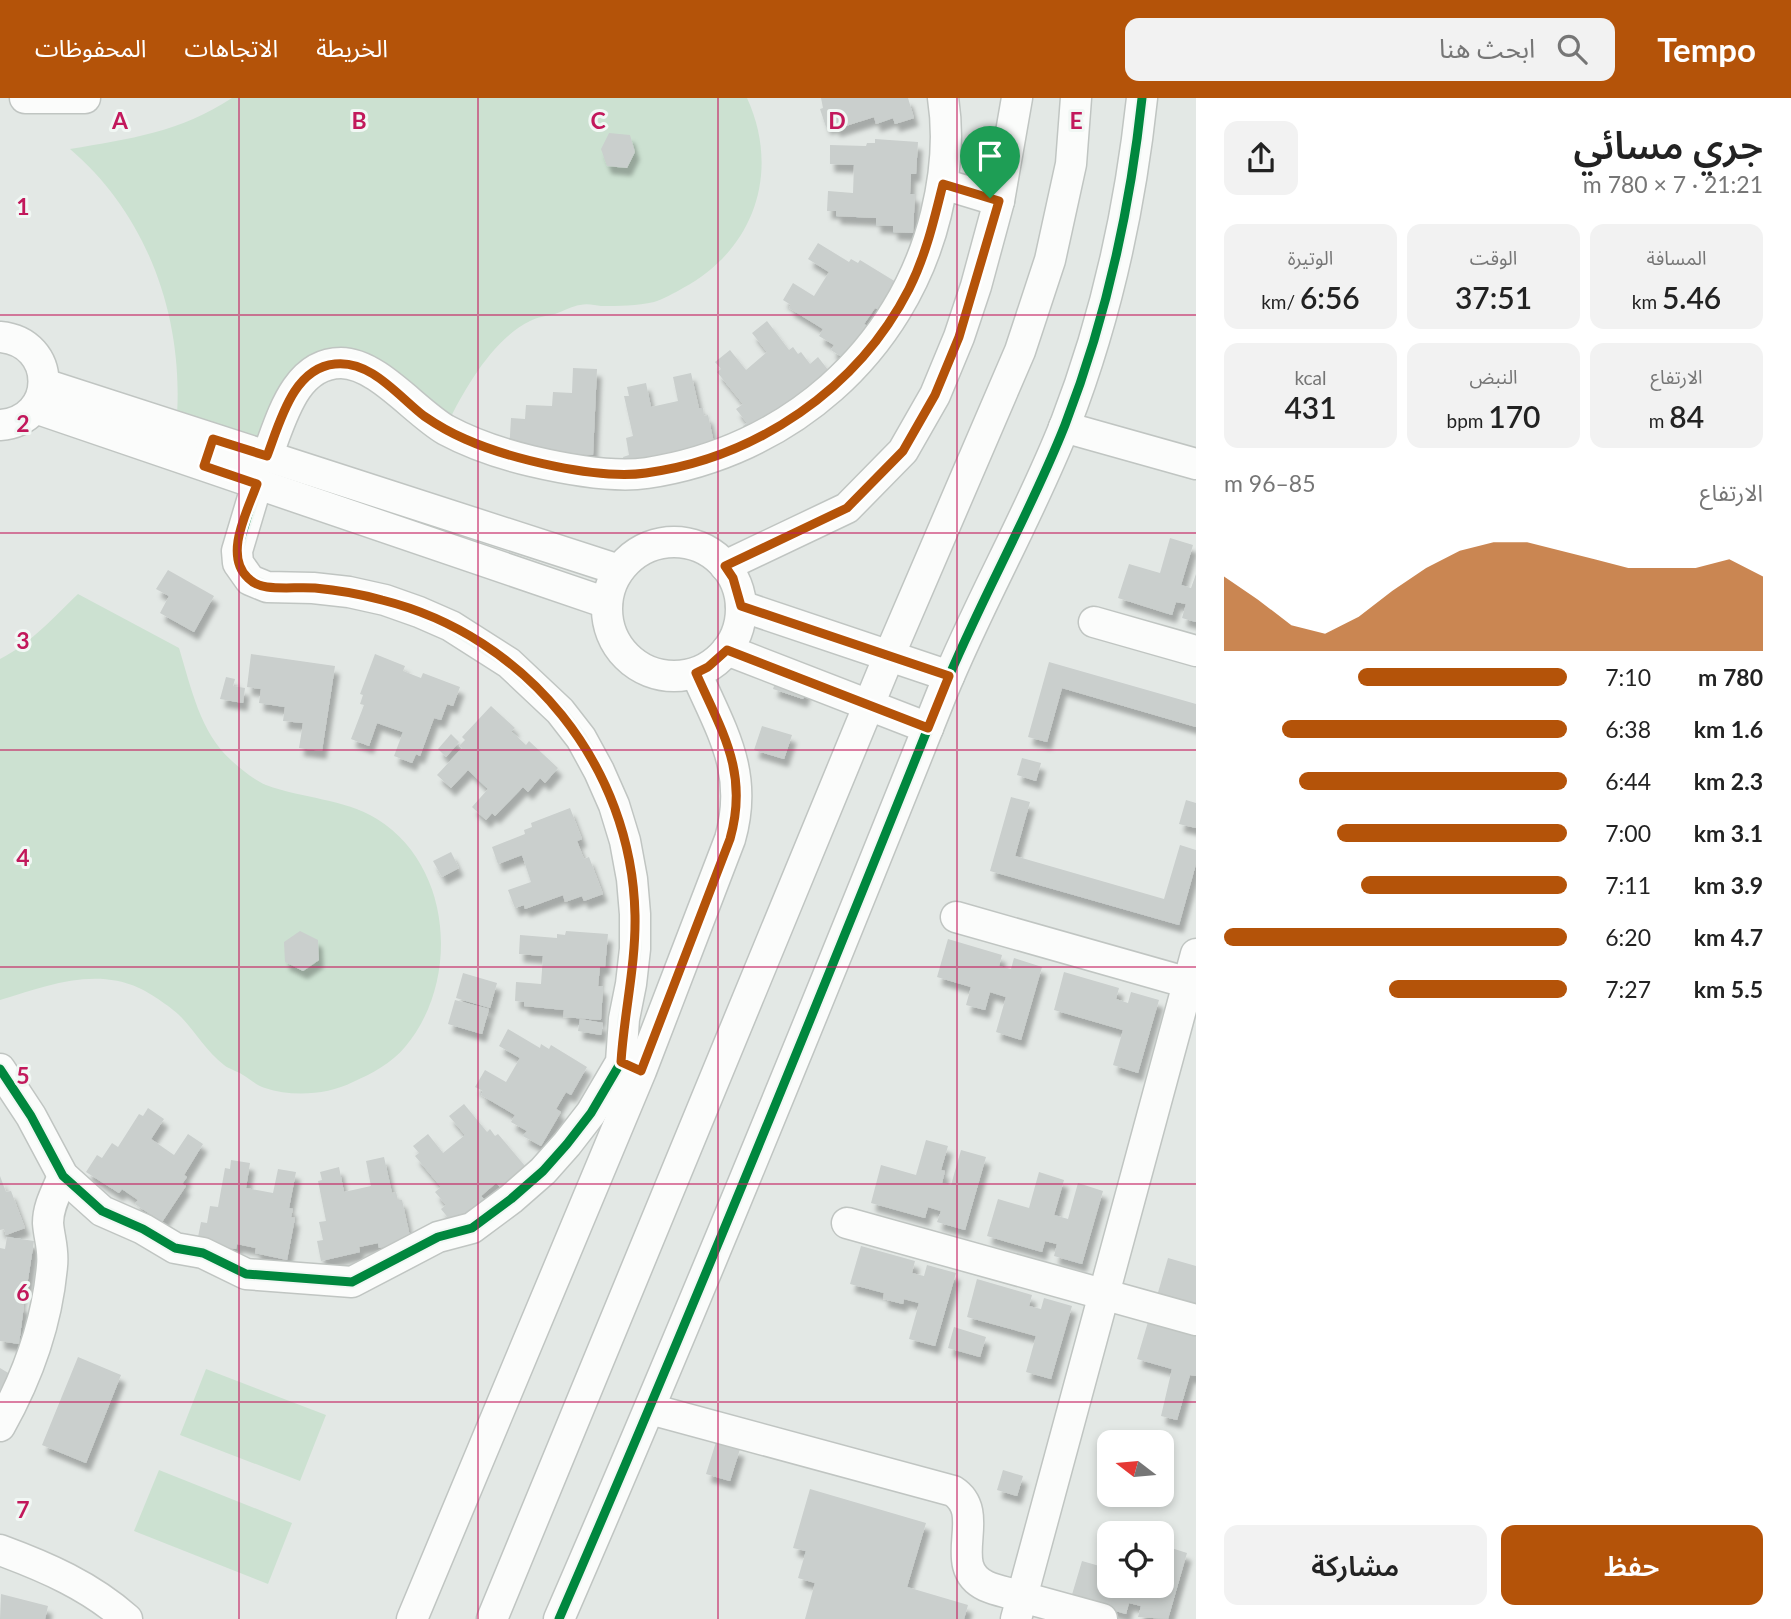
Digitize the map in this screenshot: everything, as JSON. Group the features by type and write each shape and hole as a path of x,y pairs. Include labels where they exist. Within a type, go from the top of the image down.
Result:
{"street":[{"path":"25,98 85,98"},
{"path":"267,456 286,408 305,376 326,365 338,363 368,371 392,387 427,418 467,440 530,461 568,468 644,474 698,463 750,443 799,415 842,379 879,337 909,290 930,238 943,184 946,115 943,98"},
{"path":"725,566 847,508 903,451 935,395 959,337 999,201 1017,98"},
{"path":"492,1619 889,656 1020,351 1046,273 1071,164 1076,98"},
{"path":"559,1619 650,1409 949,676 1064,427 1092,349 1117,259 1135,163 1142,98"},
{"path":"943,184 999,201"},
{"path":"0,337 21,342 32,350 39,360 40,396 26,417 15,423 0,425"},
{"path":"40,396 209,452 267,456 619,570"},
{"path":"1064,427 1196,464"},
{"path":"209,452 257,484 607,603"},
{"path":"0,1069 31,1116 63,1177 102,1211 143,1229 175,1248 203,1253 246,1274 352,1282 438,1237 472,1228 512,1199 543,1171 631,1067 624,1019 635,949 632,878 625,841 614,806 581,738 527,678 490,650 451,626 373,597 313,588 267,587 250,579 238,563 237,551 257,484"},
{"path":"671,542 691,544 709,552 725,566 733,578 741,606 740,622 727,650 708,667 677,677 658,675 640,668 625,656 614,640 608,622 607,603 619,570 633,555 651,546 671,542"},
{"path":"741,606 949,676"},
{"path":"1094,622 1196,651"},
{"path":"727,650 928,728"},
{"path":"412,1619 631,1067 730,839 738,805 736,770 696,673"},
{"path":"956,917 1193,974 1019,1608"},
{"path":"0,1426 19,1388 40,1332 52,1266 53,1247 48,1224 50,1208 63,1177"},
{"path":"847,1223 1196,1320"},
{"path":"650,1409 953,1491 961,1496 969,1516 965,1551 970,1571 985,1585 1019,1608 1102,1619"},
{"path":"0,1550 30,1560 75,1581 127,1619"}],"green space":[{"path":"232,98 747,98 757,126 761,154 760,181 754,206 743,231 728,253 708,272 654,302 621,306 583,304 530,321 504,339 492,352 471,380 448,423 343,372 302,387 257,458 176,428 178,389 175,351 157,276 142,240 122,207 98,177 70,149 134,137 174,126 213,110"},
{"path":"78,594 179,648 204,723 221,750 244,771 266,785 364,812 402,840 421,865 434,895 440,926 440,959 435,991 423,1020 405,1047 381,1068 332,1090 286,1093 259,1086 224,1065 173,1010 144,990 121,982 104,979 69,981 0,1000 0,659 32,638"},
{"path":"206,1369 326,1415 300,1481 180,1435"},
{"path":"159,1470 292,1523 268,1584 134,1531"}],"building":[{"path":"821,98 908,98 914,118 895,124 893,118 876,124 874,117 836,129 834,125 826,127 820,109 823,108"},
{"path":"609,133 630,135 635,152 627,168 607,166 601,149"},
{"path":"875,139 918,142 916,174 911,174 910,194 915,194 913,233 893,232 893,226 876,225 876,218 836,216 836,211 827,211 828,191 853,193 854,165 830,164 830,145 866,146 867,143 875,143"},
{"path":"818,243 849,262 851,259 858,263 860,260 896,282 879,310 875,308 864,324 869,327 848,361 831,350 834,345 819,336 823,329 789,308 791,305 783,300 793,283 814,296 829,272 808,259"},
{"path":"767,321 789,350 793,347 798,354 801,352 810,364 818,357 835,379 755,442 743,426 747,423 736,409 743,404 717,372 721,369 715,362 730,350 746,370 767,352 752,333"},
{"path":"573,368 597,369 593,455 509,452 511,418 525,419 526,405 552,406 553,392 572,393"},
{"path":"691,373 699,408 703,408 704,416 708,415 717,457 628,476 623,457 629,455 626,438 633,436 624,396 629,396 627,387 646,383 651,407 678,401 673,377"},
{"path":"1170,538 1193,545 1181,585 1191,588 1196,574 1196,622 1182,618 1186,604 1176,602 1172,615 1118,598 1129,564 1160,573"},
{"path":"168,570 214,596 194,632 160,613 169,596 156,589"},
{"path":"251,654 335,666 322,751 299,748 303,723 283,721 285,707 259,703 261,689 247,687"},
{"path":"375,654 405,666 403,671 421,678 423,673 460,687 453,706 447,704 441,720 434,718 420,756 416,754 412,763 394,756 403,732 377,723 369,746 351,739 364,705 360,704 363,695 360,694"},
{"path":"1049,662 1196,704 1196,727 1062,688 1047,742 1028,737"},
{"path":"781,665 812,674 803,699 773,689"},
{"path":"226,677 235,679 233,686 245,688 243,703 220,699"},
{"path":"491,706 515,728 511,731 526,745 529,741 558,768 545,783 540,778 528,792 523,787 495,816 492,813 486,820 472,807 488,789 468,770 451,788 437,775 462,748 459,746 465,740 462,737"},
{"path":"762,726 792,735 784,759 754,750"},
{"path":"451,734 459,742 446,757 438,749"},
{"path":"1022,758 1041,763 1036,781 1017,775"},
{"path":"1011,797 1030,802 1015,856 1164,899 1180,845 1196,850 1196,864 1179,925 990,871"},
{"path":"1186,800 1196,803 1196,828 1179,824"},
{"path":"570,808 582,839 577,841 584,859 589,857 603,894 584,901 582,896 565,902 563,895 525,909 524,905 515,908 508,890 531,882 522,855 498,864 492,847 525,834 524,830 532,827 531,823"},
{"path":"451,852 459,868 442,877 433,861"},
{"path":"300,931 318,940 319,960 303,971 285,962 284,942"},
{"path":"566,931 608,934 605,967 600,967 598,986 603,987 601,1020 563,1017 564,1010 524,1006 524,1002 515,1001 516,982 541,984 543,956 519,954 520,935 557,938 557,934 565,935"},
{"path":"948,939 1002,955 999,966 1011,969 1014,958 1042,967 1021,1040 996,1032 1006,997 990,992 985,1010 966,1005 971,987 937,977"},
{"path":"1064,972 1119,988 1116,999 1128,1003 1131,992 1159,1000 1138,1073 1113,1065 1123,1030 1054,1010"},
{"path":"463,973 497,983 490,1008 456,998"},
{"path":"455,1000 489,1009 482,1034 448,1024"},
{"path":"580,1019 603,1023 601,1035 578,1031"},
{"path":"508,1029 540,1048 541,1044 549,1049 551,1045 587,1067 571,1095 566,1092 556,1109 561,1112 541,1146 523,1136 527,1131 511,1122 515,1115 481,1095 483,1091 475,1087 485,1070 506,1082 520,1058 499,1046"},
{"path":"464,1104 487,1132 490,1129 495,1136 498,1134 525,1166 500,1187 496,1183 481,1196 485,1200 454,1225 441,1209 446,1205 435,1192 441,1187 415,1156 419,1153 413,1146 428,1134 443,1153 465,1135 449,1116"},
{"path":"148,1108 164,1119 151,1139 174,1155 188,1134 203,1144 184,1175 187,1177 182,1184 186,1186 162,1222 135,1204 138,1200 122,1189 119,1193 86,1172 97,1155 102,1158 112,1143 118,1147 139,1114 143,1116"},
{"path":"926,1140 948,1146 941,1170 945,1171 942,1183 951,1185 961,1150 986,1157 965,1230 937,1222 941,1211 928,1207 925,1218 871,1203 881,1165 916,1175"},
{"path":"384,1157 392,1193 396,1192 398,1200 402,1200 411,1241 379,1248 378,1243 359,1247 360,1252 321,1261 317,1241 323,1240 319,1222 326,1221 318,1181 322,1180 320,1172 339,1167 344,1192 371,1186 366,1161"},
{"path":"231,1160 250,1163 246,1188 273,1193 278,1169 296,1172 289,1208 293,1209 291,1217 295,1218 287,1260 255,1253 256,1248 237,1244 236,1249 197,1242 201,1222 207,1223 210,1206 218,1207 225,1168 230,1169"},
{"path":"1039,1172 1064,1180 1054,1215 1068,1219 1078,1183 1103,1191 1082,1264 1054,1256 1057,1244 1045,1241 1042,1252 987,1236 998,1199 1029,1208"},
{"path":"0,1176 6,1192 11,1191 25,1228 6,1235 4,1229 0,1230"},
{"path":"7,1237 34,1241 27,1286 23,1285 20,1304 24,1305 19,1344 0,1341 0,1248 5,1249"},
{"path":"861,1246 915,1261 912,1273 924,1276 927,1265 956,1273 935,1346 909,1339 919,1303 904,1299 903,1304 883,1299 884,1293 850,1284"},
{"path":"1168,1258 1196,1266 1196,1307 1157,1296"},
{"path":"977,1279 1032,1295 1029,1306 1041,1309 1044,1298 1072,1306 1051,1379 1026,1372 1036,1336 967,1317"},
{"path":"1148,1322 1196,1336 1196,1376 1190,1375 1177,1420 1161,1416 1172,1369 1137,1359"},
{"path":"954,1327 986,1337 980,1357 948,1348"},
{"path":"78,1357 121,1375 86,1463 42,1445"},
{"path":"0,1368 10,1374 0,1391"},
{"path":"716,1442 740,1449 730,1481 706,1474"},
{"path":"1003,1470 1023,1476 1017,1496 997,1490"},
{"path":"810,1489 926,1523 907,1587 968,1605 964,1619 805,1619 815,1583 798,1578 806,1551 793,1548"},
{"path":"1174,1549 1187,1553 1168,1619 1138,1617 1141,1606 1129,1603 1126,1614 1071,1598 1082,1561 1097,1565 1097,1598 1174,1598"},
{"path":"1,1594 48,1606 45,1619 0,1619"}],"cycle path":[{"path":"559,1619 754,1158 942,693 1065,425 1093,345 1114,264 1131,181 1142,98"},
{"path":"0,1069 31,1116 63,1176 102,1211 143,1229 175,1248 203,1253 246,1274 352,1282 438,1237 472,1228 511,1199 543,1171 567,1144 591,1113 621,1062 624,1019 635,949 632,879 625,841 614,805 581,738 560,711 509,663 451,626 385,600 313,588 267,587 250,580 238,563 237,551 257,484"}],"route":[{"path":"943,184 990,198 999,201 959,337 935,395 903,451 847,508 725,566 733,578 741,606 949,676 928,728 727,650 718,660 696,673 731,754 736,770 738,805 730,839 641,1071 621,1062 624,1019 635,949 632,878 625,841 614,806 581,738 535,686 509,663 451,626 385,600 313,588 267,587 250,579 238,563 237,551 257,484 204,466 213,439 267,456 286,408 305,376 315,369 338,363 368,371 392,387 427,418 447,430 467,440 530,461 568,468 644,474 698,463 750,443 799,415 842,379 879,337 909,290 930,238 943,184"}]}
